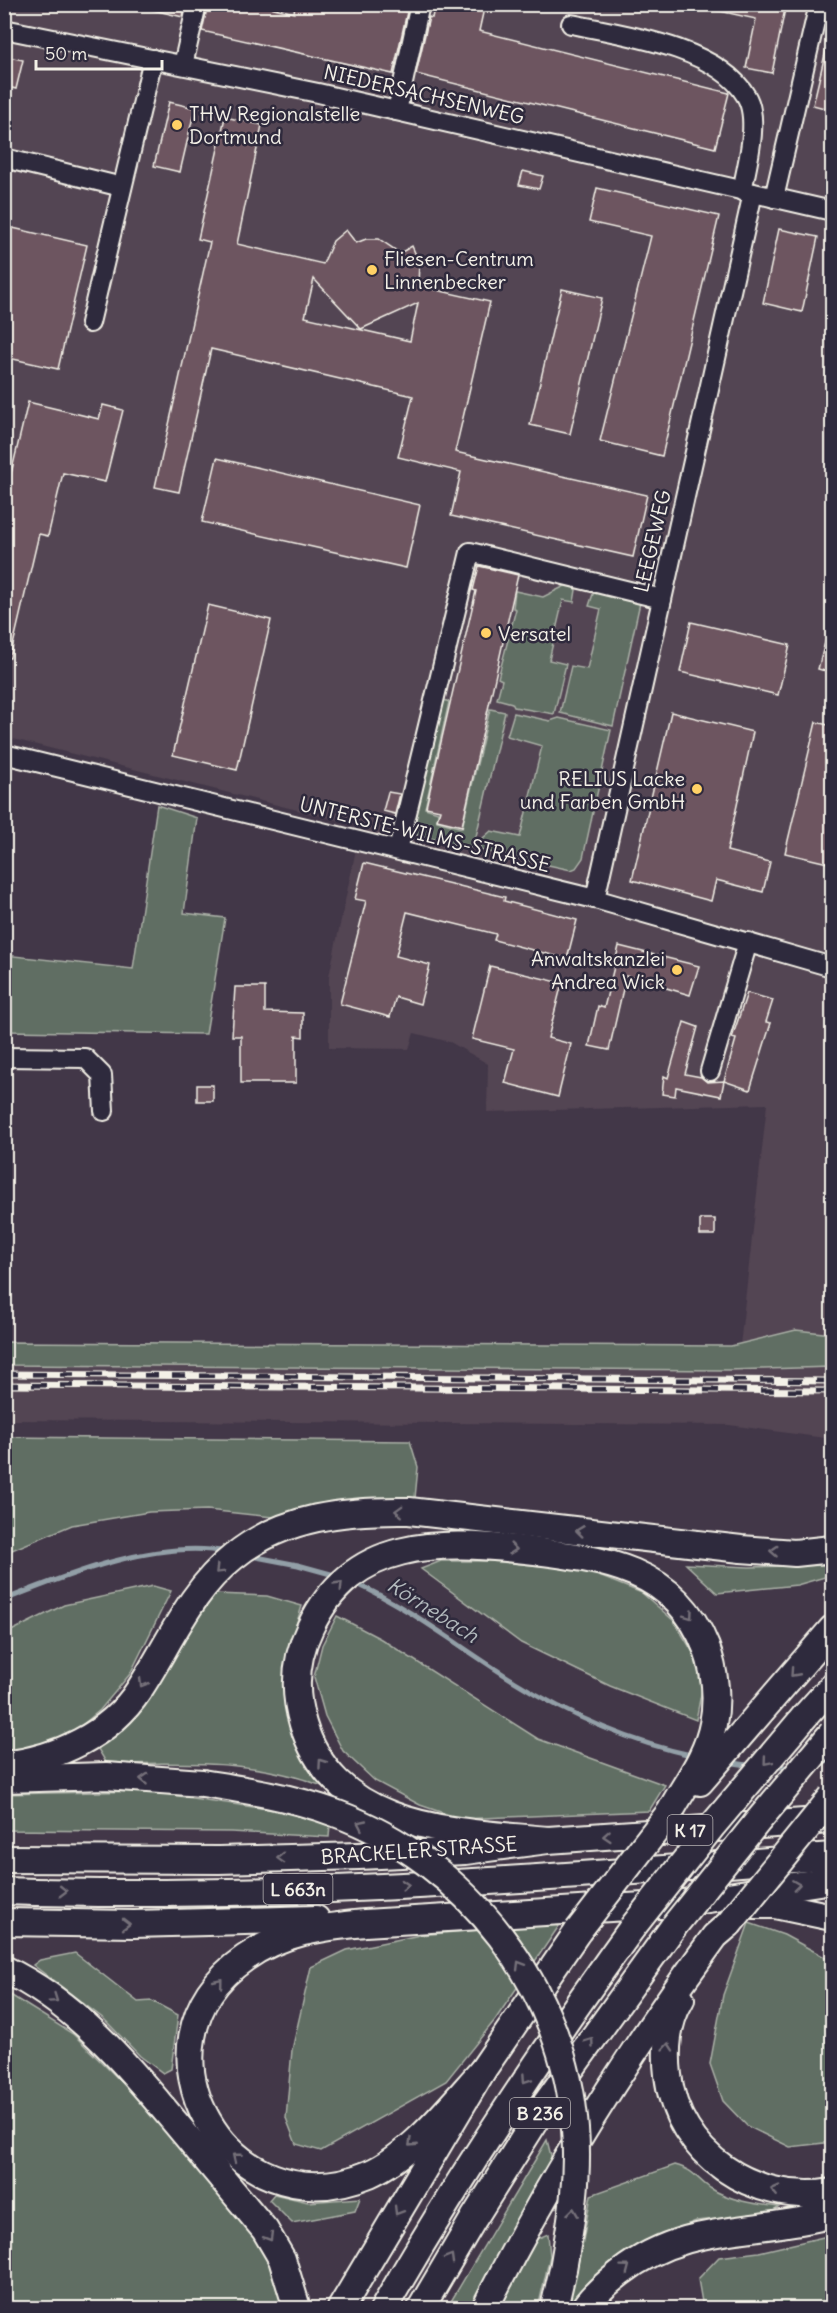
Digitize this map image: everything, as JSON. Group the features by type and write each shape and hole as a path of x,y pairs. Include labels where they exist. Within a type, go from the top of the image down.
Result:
{"highway":[{"path":"4,1765 22,1763 61,1750 87,1739 107,1726 124,1710 139,1690 173,1632 215,1573 260,1539 288,1525 311,1518 374,1510 457,1516 741,1549 795,1552 832,1549"},
{"path":"548,1840 419,1825 363,1802 341,1785 321,1764 306,1736 299,1712 296,1670 307,1633 324,1602 349,1576 363,1566 399,1551 421,1546 455,1545 586,1557 625,1568 666,1590 685,1609 699,1629 708,1653 716,1701 713,1724 704,1752 670,1812"},
{"path":"341,2308 482,2071 578,1930 670,1812 692,1791 832,1629"},
{"name":"B 236","path":"384,2308 515,2094 632,1928 713,1825 832,1686"},
{"name":"B 236","path":"421,2308 547,2102 675,1915 832,1733"},
{"path":"4,1779 106,1776 202,1783 282,1796 335,1813 394,1841 432,1866 460,1890 492,1924 518,1960 537,1994 554,2033 568,2082 575,2130 576,2172 562,2270 554,2308"},
{"path":"485,2308 545,2196 628,2060 715,1936 729,1924 832,1797"},
{"name":"BRACKELER STRASSE","path":"4,1859 219,1860 359,1856 465,1851 548,1840 832,1820"},
{"name":"BRACKELER STRASSE","path":"4,1891 219,1891 592,1875 832,1856"},
{"path":"675,1915 832,1880"},
{"path":"482,2071 441,2117 400,2155 370,2173 341,2183 311,2186 273,2179 250,2167 224,2147 206,2120 191,2078 190,2060 195,2024 210,1993 233,1967 267,1945 317,1928 365,1923 675,1915 775,1905 832,1917"},
{"path":"4,1922 134,1924 316,1919 365,1923"},
{"path":"729,1924 722,1941 680,2000 670,2027 666,2062 674,2105 696,2143 720,2167 735,2176 783,2192 818,2194 832,2192"},
{"path":"4,1969 58,2001 93,2030 132,2071 265,2230 282,2259 297,2308"},
{"path":"584,2308 608,2282 630,2265 678,2241 706,2233 796,2222 832,2214"}],"street":[{"path":"183,65 197,4"},
{"path":"398,111 420,4"},
{"path":"774,198 819,4"},
{"name":"LEEGEWEG","path":"571,24 646,39 704,60 733,79 747,97 752,118 747,192 662,599 595,899"},
{"name":"NIEDERSACHSENWEG","path":"4,28 398,111 832,211"},
{"path":"90,323 153,59"},
{"path":"4,158 122,187"},
{"path":"398,850 470,552 662,599"},
{"name":"UNTERSTE-WILMS-STRASSE","path":"4,754 595,899 748,942 831,960"},
{"path":"710,1071 748,942"},
{"path":"4,1057 86,1058 102,1075 104,1110"}],"shaded area":[{"path":"4,5 832,5 832,1357 739,1354 767,1104 487,1112 488,1064 450,1042 414,1033 409,1049 329,1048 329,976 361,826 5,737"},
{"path":"5,1365 728,1370 832,1367 832,1439 729,1425 5,1420"}],"green space":[{"path":"569,584 576,590 574,602 563,600 549,660 566,664 554,714 514,707 512,703 497,699 502,680 498,678 516,609 513,608 515,591 543,597"},
{"path":"595,588 641,598 613,726 560,713 571,666 587,669 601,609 589,606"},
{"path":"442,699 449,702 425,808 438,812 437,821 462,828 490,709 505,712 474,845 469,848 410,833"},
{"path":"514,713 550,721 559,718 611,730 583,858 576,868 571,870 480,850 482,839 491,831 520,837 542,746 507,736"},
{"path":"157,805 197,818 184,913 225,918 206,1034 5,1031 5,955 133,969"},
{"path":"796,1330 832,1334 832,1367 728,1370 4,1365 5,1342 731,1346"},
{"path":"4,1437 410,1441 418,1467 415,1498 363,1498 325,1503 273,1517 207,1510 149,1512 72,1525 5,1553"},
{"path":"441,1561 490,1561 584,1570 642,1593 674,1621 694,1654 702,1689 696,1720 610,1686 521,1643 421,1569"},
{"path":"686,1564 749,1567 832,1565 832,1575 797,1585 717,1593"},
{"path":"153,1586 171,1591 130,1674 100,1710 68,1737 5,1755 5,1634 64,1605"},
{"path":"215,1594 267,1596 302,1606 295,1628 297,1629 288,1672 335,1792 309,1781 253,1768 194,1763 107,1764 98,1749 117,1732 199,1611"},
{"path":"337,1616 381,1639 538,1739 665,1785 649,1811 461,1819 420,1805 375,1781 343,1751 325,1716 314,1677 322,1645"},
{"path":"145,1791 294,1813 330,1824 329,1837 231,1832 5,1830 4,1794"},
{"path":"561,1923 495,2020 446,2081 321,2151 296,2144 286,2118 292,2050 311,1967 347,1950 420,1935"},
{"path":"749,1923 784,1935 832,1961 832,2142 790,2147 747,2126 723,2101 710,2064 723,1995"},
{"path":"75,1953 138,2002 152,2001 178,2015 171,2069 163,2073 140,2056 104,2019 33,1965 40,1960"},
{"path":"4,1991 73,2034 156,2116 254,2237 271,2264 286,2308 5,2308"},
{"path":"547,2140 553,2164 474,2308 447,2308"},
{"path":"675,2165 691,2172 710,2188 726,2196 779,2207 771,2213 696,2221 657,2237 572,2308 566,2308 581,2252 591,2195"},
{"path":"274,2194 308,2202 360,2198 355,2211 292,2223 269,2200"},
{"path":"548,2234 550,2256 538,2308 499,2308 536,2239"},
{"path":"832,2235 832,2308 703,2308 698,2279 719,2257 759,2252"}],"building":[{"path":"154,4 185,4 183,17 153,10"},
{"path":"208,4 258,4 294,13 295,4 372,4 407,12 393,74 202,31"},
{"path":"435,4 485,4 479,31 729,93 715,148 416,74 429,17 432,18"},
{"path":"716,4 786,4 772,73 746,68 756,19 715,10"},
{"path":"827,46 832,47 832,110 813,105"},
{"path":"4,56 23,60 16,89 4,86"},
{"name":"THW Regionalstelle Dortmund","path":"169,102 195,108 180,172 154,166"},
{"path":"225,117 262,125 237,244 323,264 333,241 346,230 356,243 366,239 379,239 400,253 412,246 419,262 418,286 490,302 455,452 647,495 633,557 451,516 461,472 398,457 413,396 211,349 179,492 155,487 210,242 198,239","holes":["314,279 361,329 418,303 410,341 305,317"]},
{"path":"523,171 543,176 539,189 519,185"},
{"path":"597,188 719,216 662,456 600,441 651,236 589,222"},
{"path":"4,226 87,245 58,369 4,357"},
{"path":"779,229 818,237 802,312 763,303"},
{"path":"562,289 602,298 570,434 530,425"},
{"path":"28,402 99,419 103,405 123,410 105,482 63,473 48,536 39,534 10,658 4,658 4,503"},
{"path":"217,458 420,505 406,568 202,522"},
{"path":"479,566 518,575 462,826 437,820 440,810 426,807 476,591 473,590"},
{"path":"208,605 271,620 237,770 173,755"},
{"path":"691,622 790,645 778,695 680,672"},
{"path":"828,631 832,632 832,673 818,669"},
{"name":"RELIUS Lacke und Farben GmbH","path":"671,712 753,732 727,851 770,862 763,892 716,880 711,901 632,880"},
{"path":"816,722 832,726 832,864 785,853"},
{"path":"388,792 400,794 395,814 383,811"},
{"path":"364,863 505,897 504,901 577,920 567,959 494,940 496,934 407,912 396,956 430,965 420,1004 396,997 390,1017 340,1004 366,901 355,899"},
{"path":"619,946 699,966 690,995 626,976 609,1050 589,1046 598,1006 604,1008"},
{"path":"490,966 562,983 548,1038 571,1044 558,1097 505,1083 514,1049 472,1039"},
{"path":"235,987 265,987 265,1012 303,1013 303,1037 296,1036 296,1083 241,1083 241,1036 232,1036"},
{"path":"747,993 773,1000 766,1022 771,1023 750,1090 724,1081 736,1039 732,1038"},
{"path":"684,1022 698,1027 685,1074 701,1077 707,1082 724,1081 721,1096 676,1087 675,1096 662,1094 664,1076 668,1078"},
{"path":"197,1085 213,1085 213,1101 197,1101"},
{"path":"700,1219 715,1219 715,1235 700,1235"}],"waterway":[{"name":"Körnebach","path":"4,1600 113,1561 171,1550 200,1549 227,1552"},
{"name":"Körnebach","path":"251,1556 338,1576"},
{"name":"Körnebach","path":"355,1583 416,1617 514,1681 557,1706 624,1735 695,1756"},
{"name":"Körnebach","path":"819,1762 832,1760"},
{"name":"Körnebach","path":"727,1762 754,1766"},
{"name":"Körnebach","path":"772,1767 792,1767"}],"railway":[{"path":"4,1374 832,1381"},
{"path":"4,1385 832,1391"}],"place":[{"name":"THW Regionalstelle Dortmund","path":"177,125"},
{"name":"Fliesen-Centrum Linnenbecker","path":"372,270"},
{"name":"Versatel","path":"486,633"},
{"name":"RELIUS Lacke und Farben GmbH","path":"697,789"},
{"name":"Anwaltskanzlei Andrea Wick","path":"677,970"}]}
